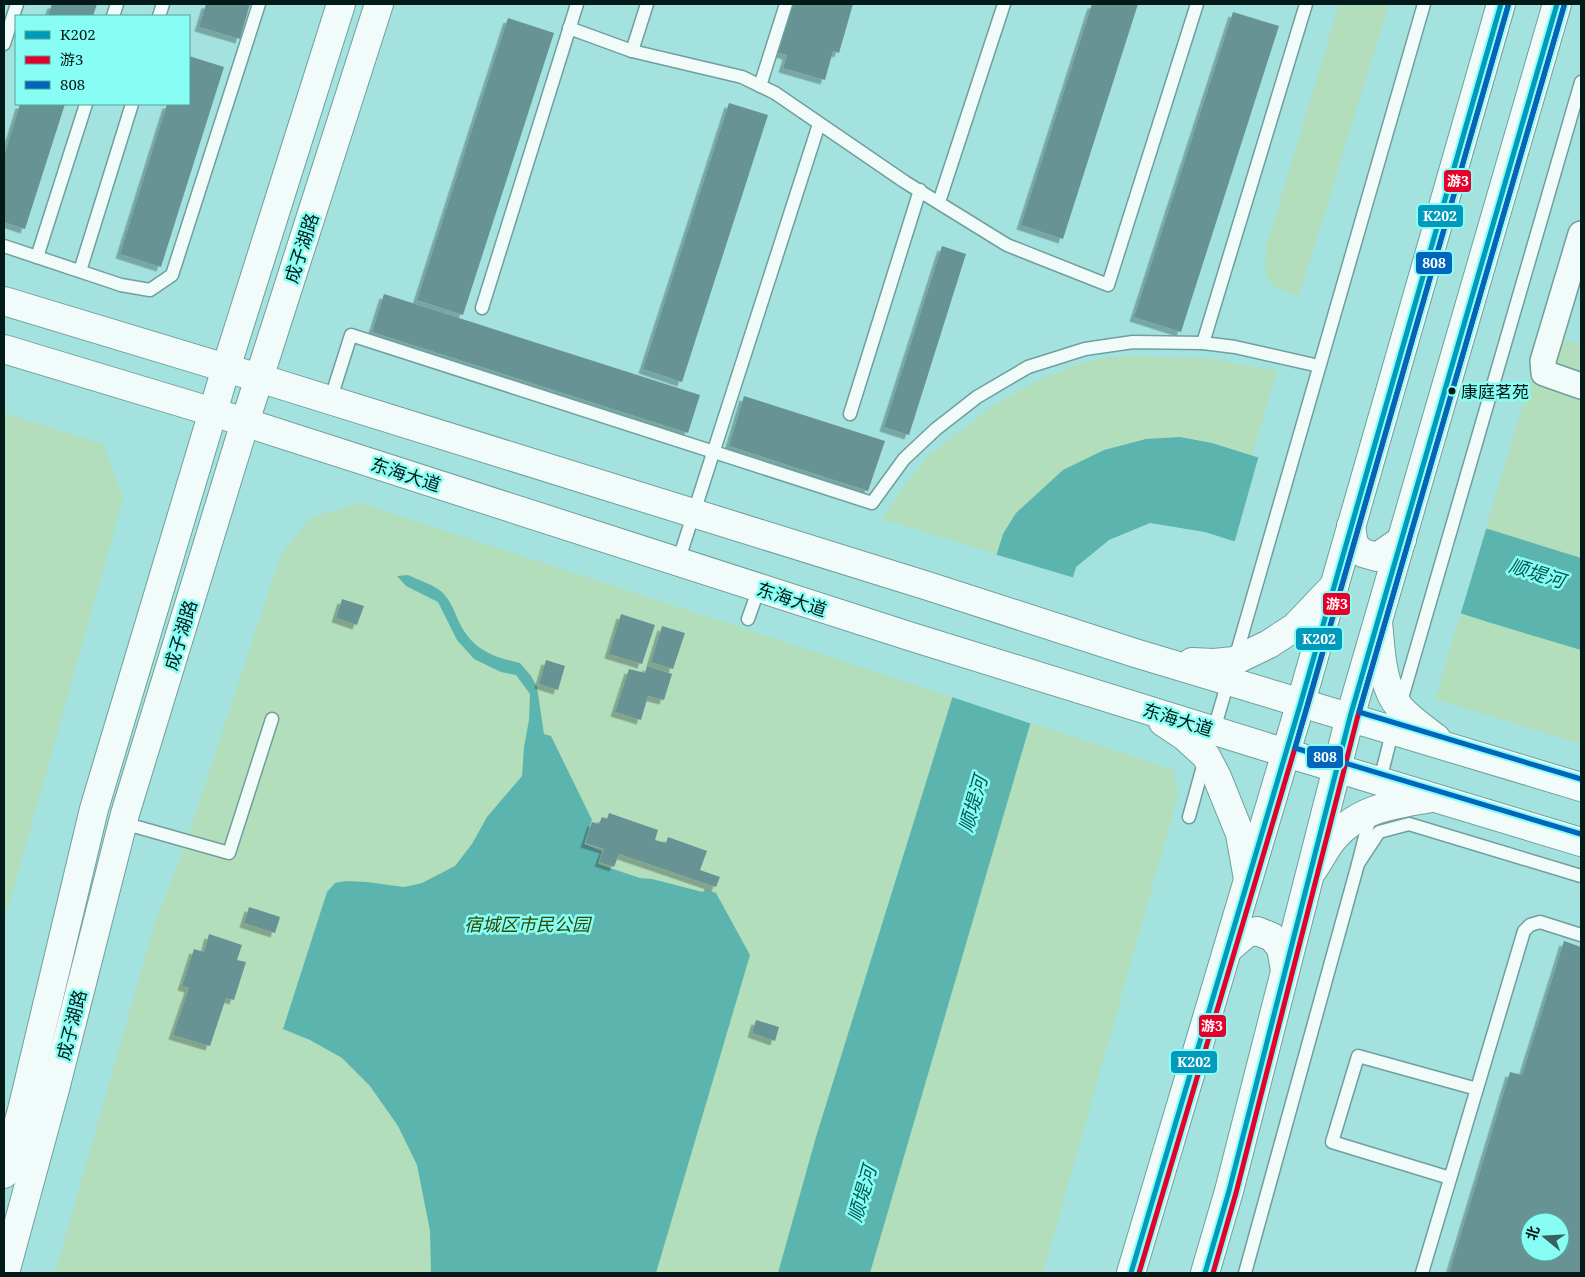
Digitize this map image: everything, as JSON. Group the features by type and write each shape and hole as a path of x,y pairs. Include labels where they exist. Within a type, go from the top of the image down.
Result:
{"street":[{"name":"成子湖路","path":"4,1174 10,1129 94,808 226,368 341,4"},
{"name":"成子湖路","path":"5,1273 58,1080 123,823 245,422 379,4"},
{"path":"1131,1273 1301,702 1501,4"},
{"path":"1205,1273 1229,1191 1350,718 1557,4"},
{"path":"1581,234 1543,361 1544,373 1581,386"},
{"path":"4,302 259,378 931,587 1135,653 1162,661 1231,671 1301,702 1350,718 1396,718 1448,747 1581,787"},
{"name":"东海大道","path":"4,350 245,422 912,638 1581,842"},
{"path":"1351,526 1354,545 1363,554 1377,558 1402,540"},
{"path":"1231,671 1296,627 1334,586"},
{"path":"1378,622 1384,669 1396,718"},
{"path":"1141,708 1184,736 1206,756 1217,777 1240,834 1248,879"},
{"path":"1309,876 1334,838 1347,825 1372,810 1437,798"},
{"path":"1228,949 1247,933 1257,932 1272,937 1281,948 1285,970"}],"lane":[{"path":"4,44 17,4"},
{"path":"4,246 121,285 150,290 172,276 259,4"},
{"path":"482,308 576,4"},
{"path":"632,51 647,4"},
{"path":"760,86 786,4"},
{"path":"939,202 1004,4"},
{"path":"569,28 632,51 742,77 775,93 819,124 1007,245 1108,285 1197,4"},
{"path":"1203,343 1306,4"},
{"path":"1189,817 1424,4"},
{"path":"1245,1273 1358,864 1396,718 1575,124 1581,82"},
{"path":"37,257 86,105"},
{"path":"80,271 132,105"},
{"path":"678,562 819,124"},
{"path":"850,414 920,190"},
{"path":"330,401 351,335 872,502 904,459 936,429 977,396 1028,367 1085,349 1133,342 1203,343 1235,347 1319,366"},
{"path":"748,619 759,588"},
{"path":"123,823 229,853 272,719"},
{"path":"1358,864 1379,832 1409,824 1581,876"},
{"path":"1422,1273 1524,931 1530,925 1540,922 1581,935"},
{"path":"1450,1178 1332,1142 1358,1056 1477,1089"}],"green space":[{"path":"1339,4 1389,4 1299,296 1279,289 1269,280 1266,274 1267,244"},
{"path":"1544,333 1581,345 1581,744 1435,699"},
{"path":"1108,357 1208,358 1277,371 1252,455 1212,443 1180,437 997,554 882,519 900,491 928,456 996,404 1037,381 1075,365"},
{"path":"4,413 103,444 123,499 4,923"},
{"name":"宿城区市民公园","path":"361,503 1174,770 1178,796 1043,1273 55,1273 156,919 181,857 282,552 312,517"}],"water":[{"name":"顺堤河","path":"1180,437 1212,443 1581,558 1581,650 1205,532 1150,523 1109,540 1076,567 870,1273 778,1273 816,1137 1003,534 1016,513 1063,470 1104,450 1146,439"},
{"path":"408,575 430,584 445,595 464,631 477,645 492,655 520,663 531,676 537,687 544,734 551,736 592,820 584,844 602,851 598,864 640,878 652,879 703,892 705,889 716,893 750,955 656,1273 431,1273 430,1231 417,1165 398,1126 370,1086 342,1058 310,1040 283,1029 327,892 335,883 346,881 367,882 404,887 422,883 455,866 472,844 487,817 522,776 524,747 529,720 530,694 516,675 501,672 474,659 457,640 438,602 406,586 397,576"}],"pier":[{"path":"1259,455 1487,526 1460,616 1234,544"},
{"path":"994,554 1075,578 1032,724 949,696"}],"building":[{"path":"52,4 97,4 93,15 48,15"},
{"path":"206,4 250,4 240,39 199,27"},
{"path":"790,4 853,4 839,53 833,51 825,80 783,68 787,55 776,52"},
{"path":"1092,4 1138,4 1063,239 1021,225"},
{"path":"1233,12 1279,26 1181,332 1134,317"},
{"path":"508,18 554,33 463,315 417,300"},
{"path":"190,56 224,67 161,267 120,254 167,105 190,105"},
{"path":"729,103 768,115 682,382 643,369"},
{"path":"20,105 65,105 25,229 4,222 4,156"},
{"path":"942,246 966,254 909,435 884,427"},
{"path":"384,294 700,395 688,433 372,332"},
{"path":"744,396 885,441 868,491 729,446"},
{"path":"342,599 364,606 357,625 336,618"},
{"path":"621,614 655,625 642,664 609,654"},
{"path":"662,626 685,633 673,669 651,662"},
{"path":"546,660 565,666 558,690 539,684"},
{"path":"647,666 672,674 664,700 648,696 641,720 615,712 629,669 645,673"},
{"path":"609,813 658,830 655,840 666,843 668,837 707,851 700,870 720,877 716,887 619,854 614,867 599,862 604,849 585,843 592,822 599,824 602,817 607,819"},
{"path":"249,907 280,917 275,933 244,923"},
{"path":"209,934 242,945 237,960 246,962 234,1000 226,998 210,1046 173,1035 189,988 182,986 194,949 204,952"},
{"path":"1564,941 1581,947 1581,1273 1449,1273 1510,1072 1522,1075"},
{"path":"756,1020 779,1027 775,1041 752,1033"}],"transit line":[{"name":"K202","path":"1131,1273 1301,702 1501,4"},
{"name":"K202","path":"1205,1273 1229,1191 1350,717 1557,4"},
{"name":"游3","path":"1139,1273 1308,704 1508,6"},
{"name":"808","path":"1508,6 1295,748 1581,834"},
{"name":"游3","path":"1213,1273 1236,1193 1357,719 1564,6"},
{"name":"808","path":"1564,6 1359,712 1581,779"}],"place":[{"name":"康庭茗苑","path":"1452,391"}]}
